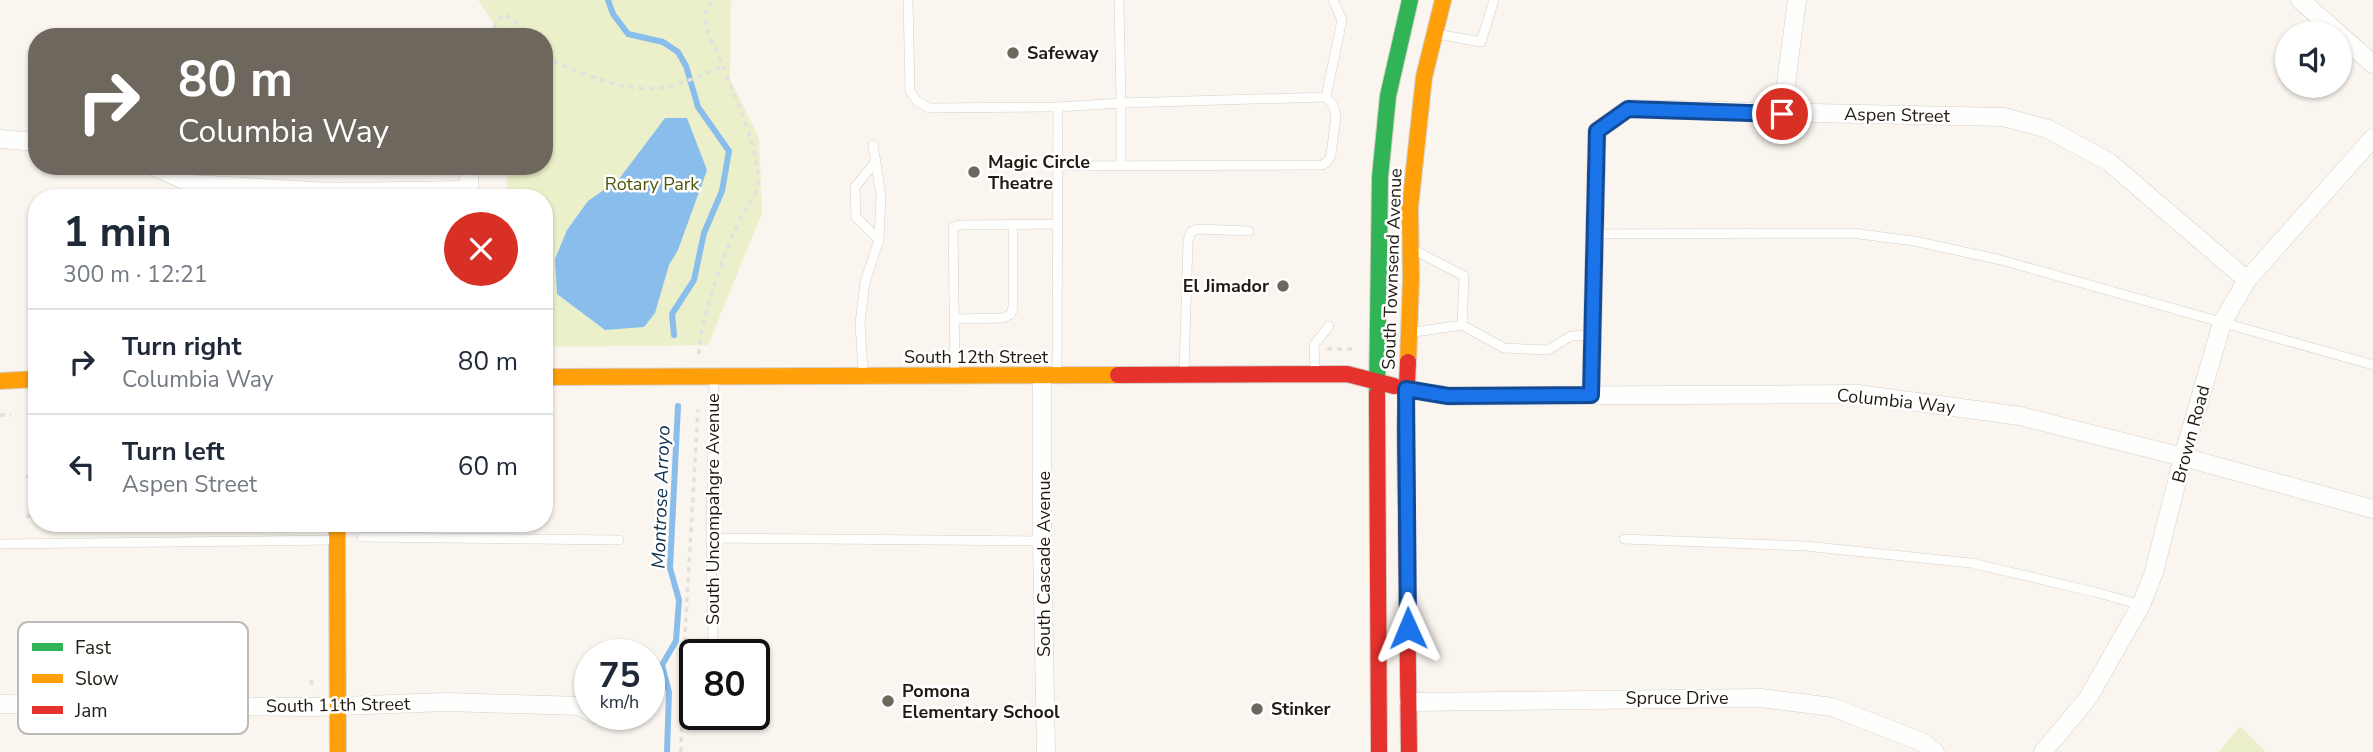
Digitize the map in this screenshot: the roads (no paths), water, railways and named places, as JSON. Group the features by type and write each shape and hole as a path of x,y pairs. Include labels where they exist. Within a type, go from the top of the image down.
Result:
{"main road":[{"name":"South Townsend Avenue","path":"1379,752 1377,382 1380,177 1388,96 1410,0"},
{"name":"South Townsend Avenue","path":"1409,752 1406,389 1410,332 1410,207 1419,121 1433,33 1443,0"},
{"name":"South 12th Street","path":"553,377 1356,375 1406,389"},
{"path":"0,381 28,379"},
{"path":"337,532 338,752"}],"street":[{"path":"1782,114 1797,0"},
{"path":"2300,0 2324,21"},
{"path":"2352,45 2373,64"},
{"name":"Aspen Street","path":"1591,395 1597,131 1628,109 2004,117 2048,129 2109,162 2247,280"},
{"name":"Brown Road","path":"2043,752 2088,698 2141,605 2154,572 2183,457 2222,323 2247,280 2373,138"},
{"path":"0,139 28,141"},
{"path":"173,175 193,184 256,189"},
{"name":"South Cascade Avenue","path":"1046,752 1042,541 1050,376"},
{"name":"Columbia Way","path":"1406,389 1448,396 1858,394 2020,416 2373,509"},
{"name":"Spruce Drive","path":"1408,702 1761,698 1832,707 1922,742 1935,752"},
{"name":"South 11th Street","path":"248,705 338,706 446,702 574,706"},
{"name":"South 11th Street","path":"0,704 18,704"}],"lane":[{"path":"908,0 910,91 917,102 929,108 1058,107 1326,97"},
{"path":"1119,0 1121,165"},
{"path":"1326,97 1342,20 1333,0"},
{"path":"1433,33 1481,42 1494,0"},
{"path":"1058,166 1322,165 1331,155 1336,117 1333,105 1326,97"},
{"path":"1050,376 1058,224 1058,107"},
{"path":"864,377 860,323 866,282 879,240 881,196 873,145"},
{"path":"876,162 855,187 856,217 879,240"},
{"path":"955,377 953,228 960,225 1058,224"},
{"path":"955,319 1003,318 1011,314 1013,226"},
{"path":"1184,376 1188,241 1191,232 1198,229 1249,231"},
{"path":"1595,234 1852,233 1914,241 2001,260 2373,365"},
{"path":"1411,248 1464,276 1462,325"},
{"path":"1410,332 1462,325 1504,348 1548,350 1571,336 1594,335"},
{"path":"1315,375 1314,345 1329,326"},
{"name":"South Uncompahgre Avenue","path":"713,639 710,538 714,377"},
{"path":"362,537 619,540"},
{"path":"710,538 1042,541"},
{"path":"1624,539 1805,546 1971,563 2141,605"},
{"path":"0,544 337,540"}],"water":[{"path":"665,118 687,118 707,170 678,250 669,265 655,313 644,327 605,330 557,294 555,259 567,230 588,201 619,179"}],"waterway":[{"name":"Montrose Arroyo","path":"608,0 613,14 628,34 663,42 678,52 686,66 698,107 729,151 722,191 704,233 694,280 672,314 674,335"},
{"name":"Montrose Arroyo","path":"667,752 669,692 662,665 676,641 679,600 670,568 678,406"}],"place":[{"name":"Safeway","path":"1013,53"},
{"name":"Magic Circle Theatre","path":"974,172"},
{"name":"El Jimador","path":"1283,286"},
{"name":"Pomona Elementary School","path":"888,701"},
{"name":"Stinker","path":"1257,709"}],"park label":[{"name":"Rotary Park","path":"652,184"}]}
